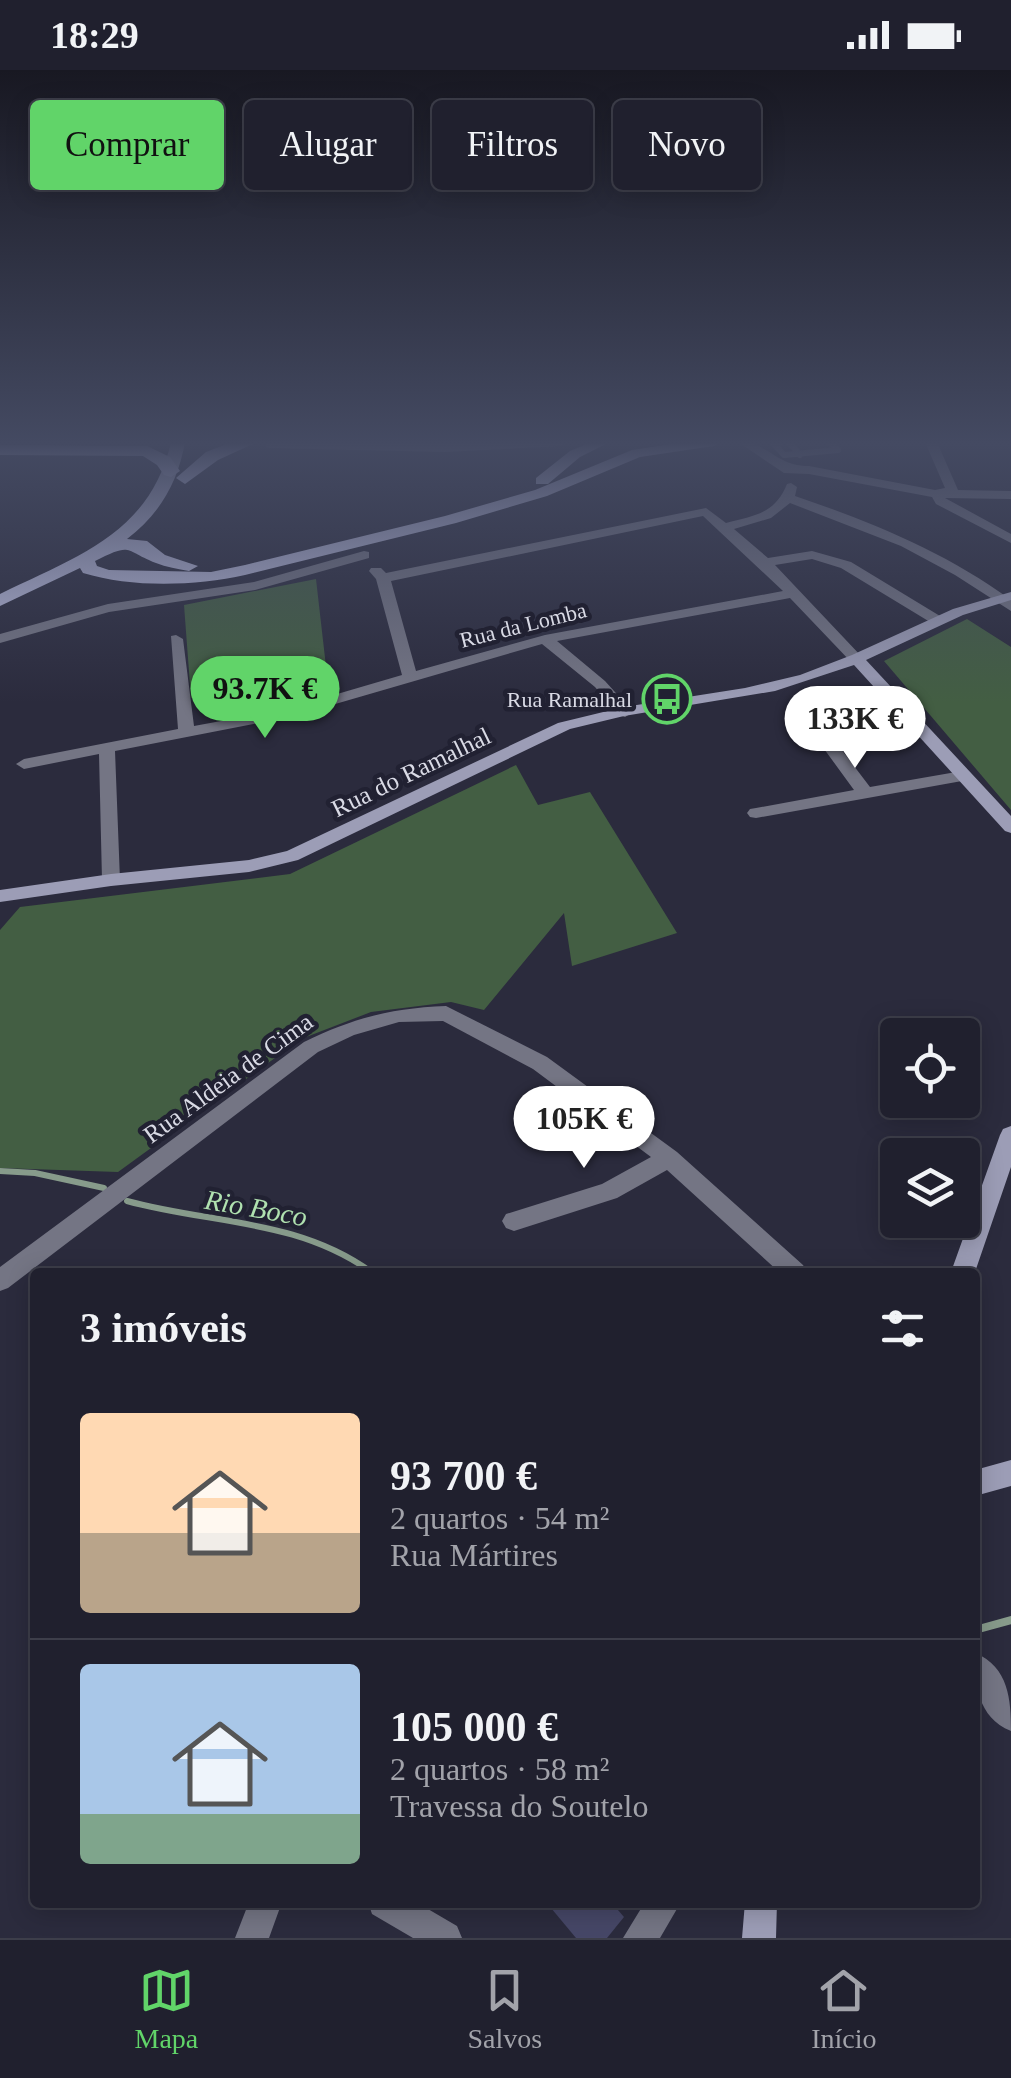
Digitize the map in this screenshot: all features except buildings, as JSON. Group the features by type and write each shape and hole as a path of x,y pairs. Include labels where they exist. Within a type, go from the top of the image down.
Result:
{"main road":[{"path":"0,601 86,560 132,529"},
{"path":"125,574 144,568 150,550 146,537 152,529"},
{"path":"105,546 124,543 150,550 169,562 193,567 361,548 421,529"},
{"path":"86,560 89,569 100,574"},
{"path":"0,610 76,579 100,574 211,576 270,561"}],"street":[{"path":"382,578 622,529"},
{"path":"730,529 766,562 1011,827"},
{"path":"878,529 935,556 1007,600"},
{"path":"0,638 108,608 255,586 361,548 382,578 410,678"},
{"path":"766,562 812,555 846,565 936,620"},
{"name":"Rua da Lomba","path":"24,764 288,713 544,640 794,594"},
{"name":"Rua do Ramalhal","path":"0,896 249,866 292,856 440,788 544,734 625,712 784,684 857,660 936,620 1007,600"},
{"path":"176,639 187,734"},
{"path":"544,640 600,684 625,712"},
{"path":"819,732 865,793"},
{"path":"106,750 111,880"},
{"path":"756,813 962,776"},
{"name":"Rua Aldeia de Cima","path":"0,1282 311,1048 348,1028 399,1015 446,1013 540,1064 668,1158 791,1268"},
{"path":"964,1268 1011,1135"},
{"path":"514,1220 608,1191 668,1158"},
{"path":"980,1482 1011,1473"},
{"path":"980,1675 1011,1716"},
{"path":"252,1938 264,1908"},
{"path":"394,1908 445,1938"},
{"path":"640,1938 661,1908"},
{"path":"760,1938 761,1908"}],"green space":[{"path":"316,579 328,684 191,698 184,605"},
{"path":"967,619 1011,647 1011,810 884,661"},
{"path":"516,765 538,805 590,792 677,933 572,966 564,913 484,1010 451,1002 371,1012 301,1039 118,1172 0,1168 0,930 20,907 290,874"}],"waterway":[{"name":"Rio Boco","path":"0,1171 35,1173 104,1188"},
{"name":"Rio Boco","path":"127,1201 284,1232 314,1242 364,1268"},
{"name":"Rio Boco","path":"980,1629 1011,1620"}],"place":[{"name":"Rua Ramalhal","path":"667,699"}]}
